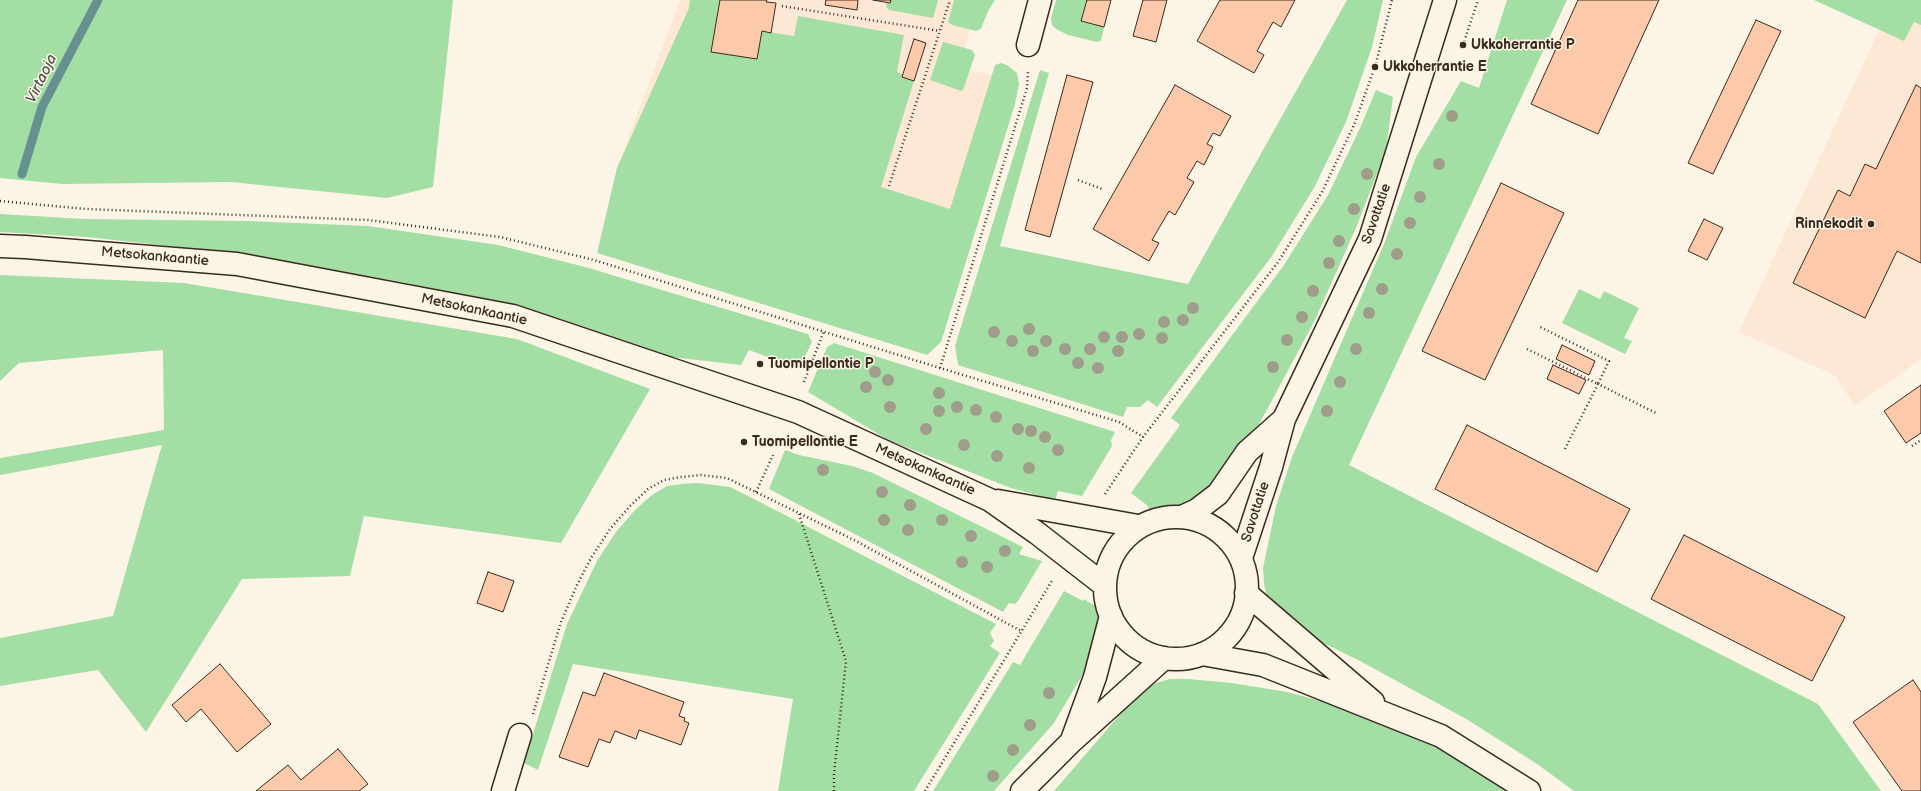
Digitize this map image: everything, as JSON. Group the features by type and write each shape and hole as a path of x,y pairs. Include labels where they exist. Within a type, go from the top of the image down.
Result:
{"street":[{"path":"1028,45 1040,0"},
{"name":"Savottatie","path":"1241,558 1271,467 1284,419 1370,238 1444,0"},
{"name":"Metsokankaantie","path":"0,246 237,264 513,316 798,412 990,500 1037,533 1104,585"},
{"name":"Savottatie","path":"1184,516 1197,510 1218,494 1247,452 1284,419"},
{"name":"Metsokankaantie","path":"990,500 1138,526"},
{"path":"1184,516 1206,523 1226,536 1241,558 1246,578 1246,602 1237,624 1222,642 1202,654 1179,659 1156,657 1134,646 1118,630 1110,616 1106,604 1104,585 1109,562 1120,542 1138,526 1160,518 1184,516"},
{"path":"1246,593 1386,714"},
{"path":"1072,741 1094,677 1110,616"},
{"path":"1202,654 1263,664 1441,736 1529,791"},
{"path":"1022,791 1072,741 1164,658"},
{"path":"503,791 520,736"}],"path":[{"path":"889,186 950,0"},
{"path":"1104,496 1143,437 1278,262 1322,192 1354,125 1375,67 1392,0"},
{"path":"1463,45 1478,0"},
{"path":"782,6 940,31"},
{"path":"940,368 1027,88 1028,45"},
{"path":"1078,180 1102,190"},
{"path":"0,201 86,209 368,220 500,237 594,260 1119,422 1143,437"},
{"path":"1538,326 1609,361 1565,449"},
{"path":"804,382 824,331"},
{"path":"1527,349 1658,414"},
{"path":"1912,446 1921,440"},
{"path":"756,492 773,455"},
{"path":"520,736 533,714 561,622 576,585 591,558 610,529 630,506 648,490 664,480 701,475 727,478 856,541 1021,631"},
{"path":"799,513 846,661 834,774 834,791"},
{"path":"925,791 1057,572"}],"shaded area":[{"path":"680,0 978,0 959,69 1012,78 963,238 617,168"},
{"path":"1893,0 1921,0 1921,359 1855,406 1834,375 1739,332"}],"green space":[{"path":"0,0 453,0 433,187 387,198 231,182 62,184 0,178"},
{"path":"690,0 720,0 711,51 757,59 762,31 794,36 798,16 904,35 897,72 902,74 902,77 914,81 881,187 950,209 995,65 1001,63 1007,65 1017,73 1019,84 1015,104 941,342 927,355 597,253 617,168 689,8"},
{"path":"891,0 938,0 933,18 889,10 886,6 887,2 890,3"},
{"path":"954,0 995,0 988,11 981,29 976,31 952,25 948,22"},
{"path":"1056,0 1087,0 1081,21 1104,27 1100,41 1097,42 1068,35 1056,29 1052,25 1051,18"},
{"path":"1347,0 1383,0 1372,47 1346,122 1314,188 1272,256 1157,407 1148,400 1140,407 1127,407 1123,417 958,365 955,346 1040,70 1049,73 1000,246 1188,284"},
{"path":"1507,0 1567,0 1349,465 1818,704 1881,791 1574,791 1537,764 1468,720 1360,661 1305,634 1267,597 1263,568 1276,506 1292,457 1384,244 1416,157 1461,81 1479,88"},
{"path":"1814,0 1921,0 1921,25 1914,22 1904,41"},
{"path":"943,42 972,50 975,55 963,90 961,91 930,80"},
{"path":"1376,90 1393,97 1386,150 1356,228 1314,322 1241,458 1181,514 1150,514 1148,506 1131,493 1180,425 1171,418 1284,265 1328,195 1360,128"},
{"path":"0,214 85,219 249,221 368,226 498,245 589,268 808,334 812,342 799,369 749,350 741,365 671,357 568,324 407,283 232,253 87,237 0,232"},
{"path":"0,275 184,283 517,339 650,389 561,543 364,516 350,576 242,579 146,732 98,670 0,686 0,638 113,616 162,445 0,475 0,458 164,430 163,350 19,363 0,381"},
{"path":"1579,289 1600,299 1604,291 1639,308 1624,338 1632,341 1625,354 1562,323"},
{"path":"834,343 1115,432 1111,440 1112,446 1082,496 1058,491 1055,500 1011,488 890,441 808,392 827,347"},
{"path":"785,450 799,455 852,466 873,473 1023,547 1019,554 1042,561 1018,601 1015,604 1009,603 1003,612 769,489"},
{"path":"698,483 730,487 996,624 990,633 994,641 990,646 1000,653 914,791 778,791 793,699 573,664 538,770 524,763 567,624 597,561 616,532 635,510 652,495 667,486"},
{"path":"1064,591 1083,601 1084,599 1095,606 1099,603 1103,619 1094,655 1054,723 994,791 933,791 1013,662 1020,665"},
{"path":"1170,679 1232,683 1287,692 1351,709 1447,750 1516,791 1054,791 1128,705 1143,691 1156,683"}],"building":[{"path":"720,0 767,0 766,2 776,3 771,33 762,31 757,59 711,52"},
{"path":"826,0 858,0 857,10 825,5"},
{"path":"873,0 891,0 890,3"},
{"path":"1087,0 1111,0 1104,27 1081,21"},
{"path":"1143,0 1167,0 1156,42 1133,36"},
{"path":"1220,0 1295,0 1281,27 1273,22 1257,51 1264,55 1254,73 1197,41"},
{"path":"1578,0 1659,0 1598,134 1531,104"},
{"path":"1756,20 1781,31 1713,174 1688,163"},
{"path":"914,39 926,43 914,81 902,77"},
{"path":"1067,75 1093,82 1050,237 1025,230"},
{"path":"1175,85 1231,116 1220,136 1213,133 1207,144 1213,147 1204,165 1197,161 1187,178 1194,182 1175,215 1169,211 1152,240 1159,243 1149,261 1093,229"},
{"name":"Rinnekodit","path":"1916,85 1921,88 1921,263 1897,251 1865,318 1793,283 1838,190 1850,196 1865,164 1876,169"},
{"path":"1501,183 1564,213 1485,380 1422,351"},
{"path":"1704,219 1723,228 1707,260 1688,251"},
{"path":"1562,345 1595,361 1589,375 1556,359"},
{"path":"1553,365 1586,380 1579,394 1547,379"},
{"path":"1921,385 1921,433 1906,443 1884,411"},
{"path":"1467,425 1630,509 1597,572 1435,489"},
{"path":"1684,535 1845,617 1812,681 1651,599"},
{"path":"488,572 514,581 503,612 477,603"},
{"path":"220,664 271,724 237,752 201,709 186,722 172,705"},
{"path":"604,673 684,702 679,716 685,718 684,721 689,723 681,745 639,730 636,739 615,731 610,743 599,739 588,767 559,757 583,692 595,696"},
{"path":"1913,680 1921,692 1921,791 1902,791 1853,722"},
{"path":"338,749 368,784 359,791 256,791 288,765 301,780"}],"waterway":[{"name":"Virtaoja","path":"22,174 42,107 98,0"}],"place":[{"name":"Ukkoherrantie P","path":"1463,45"},
{"name":"Ukkoherrantie E","path":"1375,67"},
{"name":"Rinnekodit","path":"1871,224"},
{"name":"Tuomipellontie P","path":"760,364"},
{"name":"Tuomipellontie E","path":"744,442"}]}
